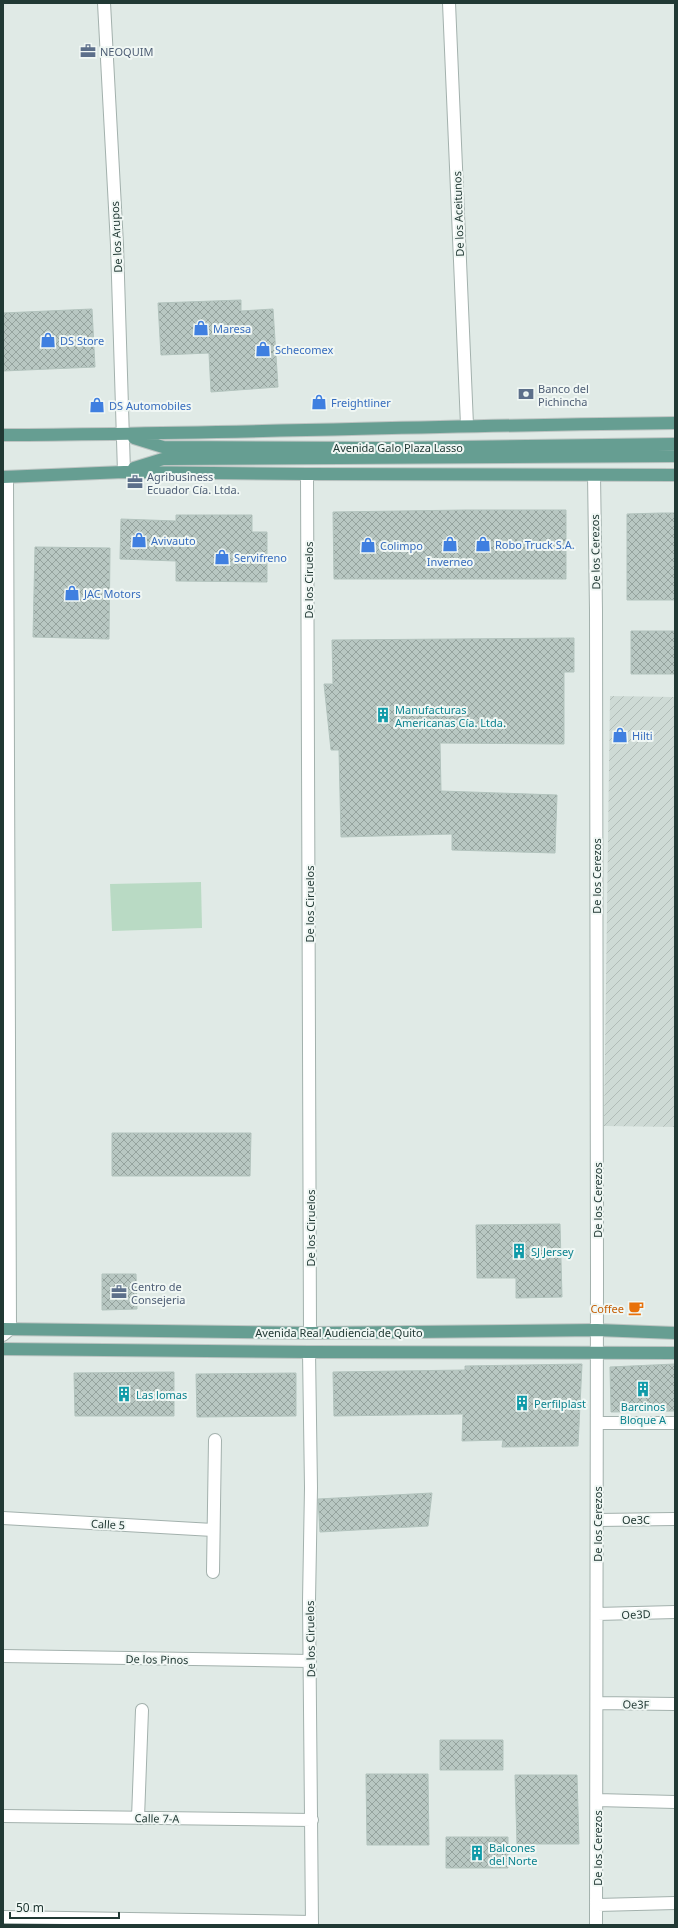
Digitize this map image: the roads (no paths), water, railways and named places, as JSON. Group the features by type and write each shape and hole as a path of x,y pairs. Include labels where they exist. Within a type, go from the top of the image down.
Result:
{"main road":[{"name":"Avenida Galo Plaza Lasso","path":"3,435 123,435 467,425 675,423"},
{"name":"Avenida Galo Plaza Lasso","path":"123,435 163,447 385,448 675,444"},
{"name":"Avenida Galo Plaza Lasso","path":"124,472 163,459 675,456"},
{"name":"Avenida Galo Plaza Lasso","path":"5,477 124,472 675,475"},
{"name":"Avenida Real Audiencia de Quito","path":"5,1331 310,1333 597,1330 675,1333"},
{"name":"Avenida Real Audiencia de Quito","path":"3,1349 675,1353"}],"street":[{"name":"De los Arupos","path":"104,3 117,245 124,472"},
{"name":"De los Aceitunos","path":"450,3 467,425"},
{"name":"De los Ciruelos","path":"307,474 310,1333"},
{"name":"De los Cerezos","path":"594,475 596,610 597,1330 596,1925"},
{"path":"5,477 5,1331"},
{"name":"De los Ciruelos","path":"309,1352 312,1924"},
{"path":"597,1423 675,1423"},
{"path":"213,1572 215,1440"},
{"name":"Calle 5","path":"3,1518 213,1530"},
{"name":"Oe3C","path":"597,1520 675,1519"},
{"name":"Oe3D","path":"597,1614 675,1612"},
{"name":"De los Pinos","path":"3,1656 310,1661"},
{"name":"Oe3F","path":"597,1703 675,1704"},
{"path":"138,1818 142,1710"},
{"path":"597,1800 675,1802"},
{"name":"Calle 7-A","path":"3,1816 312,1820"},
{"path":"597,1905 675,1902"},
{"path":"3,1917 312,1924"}],"place":[{"name":"NEOQUIM","path":"88,51"},
{"name":"Maresa","path":"201,328"},
{"name":"DS Store","path":"48,340"},
{"name":"Schecomex","path":"263,349"},
{"name":"Banco del Pichincha","path":"526,394"},
{"name":"Freightliner","path":"319,402"},
{"name":"DS Automobiles","path":"97,405"},
{"name":"Agribusiness Ecuador Cía. Ltda.","path":"135,482"},
{"name":"Avivauto","path":"139,540"},
{"name":"Inverneo","path":"450,544"},
{"name":"Robo Truck S.A.","path":"483,544"},
{"name":"Colimpo","path":"368,545"},
{"name":"Servifreno","path":"222,557"},
{"name":"JAC Motors","path":"72,593"},
{"name":"Manufacturas Americanas Cía. Ltda.","path":"383,715"},
{"name":"Hilti","path":"620,735"},
{"name":"SJ Jersey","path":"519,1251"},
{"name":"Centro de Consejeria","path":"119,1292"},
{"name":"Coffee","path":"636,1308"},
{"name":"Barcinos Bloque A","path":"643,1389"},
{"name":"Las lomas","path":"124,1394"},
{"name":"Perfilplast","path":"522,1403"},
{"name":"Balcones del Norte","path":"477,1853"}]}
